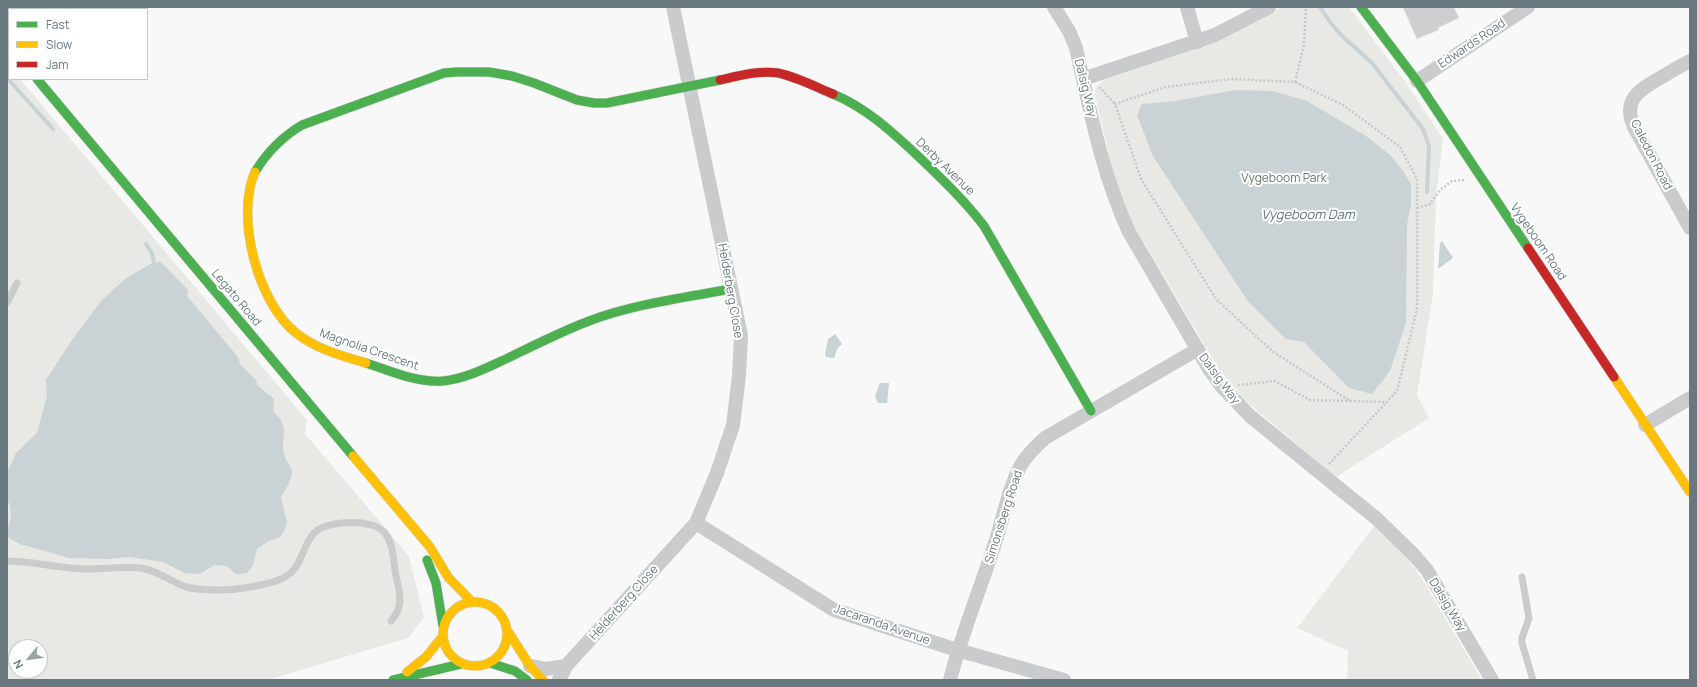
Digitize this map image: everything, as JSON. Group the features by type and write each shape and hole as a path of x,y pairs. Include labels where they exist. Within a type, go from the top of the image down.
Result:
{"street":[{"name":"Helderberg Close","path":"559,680 566,666 696,523 717,473 733,424 739,376 740,336 673,7"},
{"name":"Dalsig Way","path":"1054,7 1073,40 1086,78 1108,179 1119,212 1128,232 1222,387 1250,416 1377,519 1421,562 1492,680"},
{"path":"1187,7 1197,42"},
{"path":"1086,78 1215,36 1269,7"},
{"name":"Vygeboom Road","path":"1361,7 1417,81 1690,492"},
{"name":"Edwards Road","path":"1417,81 1528,7"},
{"name":"Caledon Road","path":"1690,61 1643,88 1634,97 1630,109 1634,127 1690,228"},
{"name":"Magnolia Crescent","path":"688,85 607,103 591,103 580,101 507,74 490,71 461,71 444,73 302,125 287,134 272,148 261,163 251,182 248,200 248,218 252,241 261,282 270,303 296,333 315,346 417,380 435,381 459,377 482,369 560,333 601,317 637,307 731,289"},
{"name":"Derby Avenue","path":"688,85 755,73 777,73 795,78 840,97 861,108 893,133 972,210 984,226 1091,411"},
{"name":"Legato Road","path":"38,80 430,546 448,577 472,602"},
{"name":"Simonsberg Road","path":"950,680 957,650 993,552 1014,481 1022,464 1034,448 1045,438 1198,349"},
{"path":"1645,425 1690,398"},
{"name":"Jacaranda Avenue","path":"696,523 834,610 957,650 1064,680"},
{"name":"Legato Road","path":"417,531 436,583 443,626"},
{"path":"507,630 507,640 504,649 498,657 490,663 480,666 461,664 452,657 445,648 442,637 443,626 447,616 454,609 462,604 472,602 486,604 498,612 504,620 507,630 530,666 543,680"},
{"path":"394,680 418,665 431,653 442,637"},
{"path":"490,663 516,672 527,680"},
{"path":"394,680 461,664"},
{"path":"530,666 546,669 566,666"}],"lane":[{"path":"7,303 17,283"},
{"path":"7,561 83,569 144,569 157,572 185,587 233,590 284,578 297,565 312,535 318,530 342,523 362,523 379,528 386,535 392,546 400,601 398,612 391,621"},
{"path":"1522,578 1529,618 1522,638 1522,643 1533,680"}],"path":[{"path":"1295,82 1304,45 1306,7"},
{"path":"1086,78 1115,104 1141,179 1216,299 1272,351 1350,401"},
{"path":"1115,104 1166,88 1224,80 1295,82 1343,105 1400,147 1417,179 1418,309 1397,391 1321,473"},
{"path":"1417,208 1430,204 1440,190 1452,181 1468,180 1484,183"},
{"path":"1222,387 1275,381 1310,400 1387,402"}],"green space":[{"name":"Vygeboom Park","path":"1282,7 1349,7 1407,84 1443,139 1436,196 1433,294 1417,395 1429,418 1336,477 1242,398 1219,369 1131,221 1117,188 1095,95 1096,87 1104,80 1216,42"},
{"path":"7,64 8,80 21,80 307,420 305,434 409,556 424,617 408,638 267,680 7,680"},
{"path":"1374,526 1402,551 1421,577 1482,680 1347,680 1348,651 1297,628"}],"water":[{"name":"Vygeboom Dam","path":"1236,90 1272,91 1307,101 1366,136 1390,155 1411,184 1411,204 1407,225 1406,323 1390,371 1372,394 1349,388 1304,342 1286,339 1247,300 1153,156 1137,115 1142,104 1175,101"},
{"path":"1442,241 1453,258 1438,269 1440,243"},
{"path":"160,261 188,290 187,296 237,356 241,365 255,379 258,386 274,399 273,411 279,418 284,429 283,450 292,471 289,483 281,497 287,523 280,537 267,542 257,549 253,565 247,573 236,574 226,566 214,565 200,574 185,573 163,562 130,557 107,559 69,558 20,544 9,538 7,533 11,517 10,506 7,499 7,473 16,453 37,433 47,396 46,380 72,340 101,301 125,279 154,262 156,263"},
{"path":"835,334 842,344 837,349 834,358 826,357 825,354 828,339"},
{"path":"880,383 889,383 887,403 878,403 875,396"}],"building":[{"path":"1403,7 1454,7 1459,18 1438,28 1439,30 1417,39"}],"waterway":[{"path":"1320,7 1340,34 1372,63 1423,129 1429,146 1427,192"},
{"path":"9,80 53,129"},
{"path":"146,244 152,253 154,262"}],"traffic: fast":[{"path":"1361,7 1417,81 1528,248"},
{"path":"255,172 276,146 302,125 444,73 489,72 512,76 577,100 594,103 607,103 720,80"},
{"path":"38,80 353,456"},
{"path":"833,94 857,106 889,130 945,182 977,217 984,226 1091,411"},
{"path":"366,363 413,378 433,381 451,380 467,376 547,339 606,315 659,302 731,289"},
{"path":"427,560 436,583 443,626"},
{"path":"490,663 515,671 527,680"},
{"path":"393,680 461,664"}],"traffic: slow":[{"path":"255,172 249,191 249,235 261,281 271,302 283,319 304,339 348,358 366,363"},
{"path":"1614,377 1690,492"},
{"path":"353,456 430,547 448,577 472,602"},
{"path":"469,602 481,602 498,611 505,622 507,634 505,646 498,657 481,666 469,666 457,661 448,652 443,640 443,628 448,616 457,607 469,602"},
{"path":"507,630 530,666 543,680"},
{"path":"407,672 426,657 442,637"}],"traffic: jam":[{"path":"720,80 741,75 771,72 785,75 833,94"},
{"path":"1528,248 1614,377"}]}
